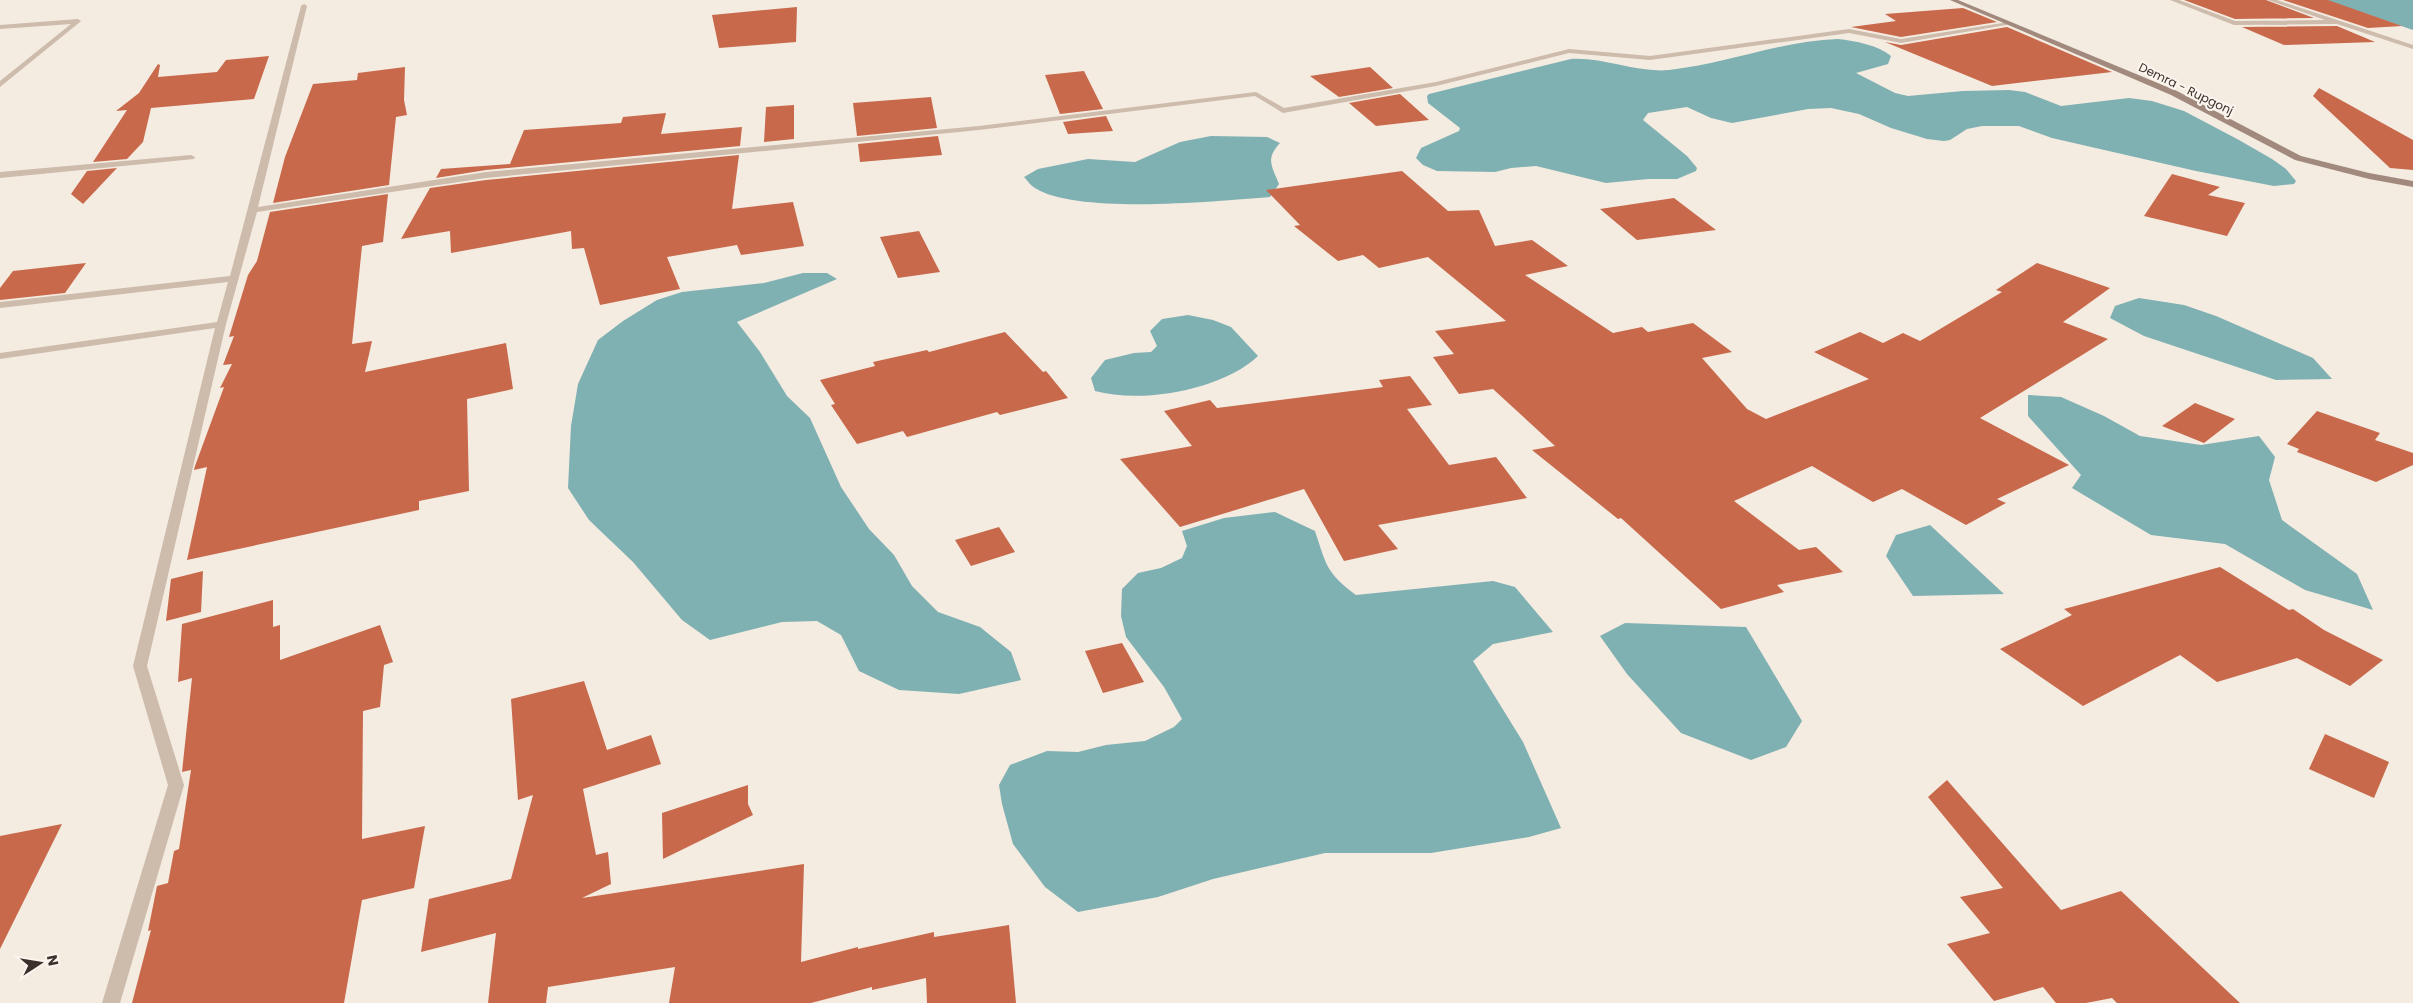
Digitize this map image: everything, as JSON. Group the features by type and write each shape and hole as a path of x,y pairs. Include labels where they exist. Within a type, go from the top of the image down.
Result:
{"street":[{"name":"Demra - Rupgonj","path":"1953,0 2174,94 2298,158 2351,172 2413,184"},
{"path":"2173,0 2234,23 2337,22"},
{"path":"2271,0 2413,47"},
{"path":"111,1003 176,785 140,666 221,324 253,210 304,6"},
{"path":"0,27 78,21 0,85"},
{"path":"253,210 486,175 979,128 1256,94 1282,111 1436,84 1569,51 1650,58 1850,31 1902,42 2009,24"},
{"path":"0,176 191,157"},
{"path":"0,305 234,278"},
{"path":"0,356 221,324"}],"water":[{"path":"2326,0 2413,0 2413,30"},
{"path":"1838,39 1873,46 1891,56 1888,64 1856,73 1895,93 1908,96 1963,91 2009,90 2025,92 2061,106 2129,98 2152,101 2184,111 2239,140 2286,169 2296,181 2294,184 2274,186 2196,171 2052,138 2019,126 1982,126 1967,129 1950,140 1927,139 1891,128 1859,114 1831,108 1808,109 1732,123 1711,118 1687,107 1648,113 1643,120 1687,156 1697,168 1696,171 1677,179 1648,179 1606,183 1536,166 1511,168 1495,172 1437,171 1423,165 1416,158 1421,148 1459,131 1460,128 1428,103 1427,96 1429,94 1571,59 1596,60 1644,69 1669,70 1711,63 1795,44"},
{"path":"1211,136 1267,137 1280,143 1271,158 1272,167 1279,184 1270,197 1184,203 1114,204 1055,196 1035,188 1024,177 1038,169 1088,159 1135,162 1180,142"},
{"path":"803,273 827,273 837,279 737,322 760,352 787,396 810,418 841,487 869,529 894,555 912,586 938,612 980,627 1011,652 1021,680 959,694 899,690 859,671 841,635 817,621 782,622 710,640 682,620 633,562 589,520 568,488 571,426 578,384 598,340 623,321 657,300 682,292 764,283"},
{"path":"2139,298 2184,305 2216,316 2313,358 2332,379 2276,380 2144,336 2110,318 2115,306"},
{"path":"1188,315 1213,320 1231,327 1258,356 1243,368 1224,378 1181,391 1135,396 1114,395 1095,391 1091,378 1105,360 1134,353 1151,352 1157,346 1150,331 1162,319"},
{"path":"2028,395 2061,397 2104,416 2140,436 2201,445 2259,436 2275,457 2269,480 2282,520 2357,574 2373,610 2305,590 2225,544 2151,535 2072,488 2081,475 2028,416"},
{"path":"1275,512 1315,531 1328,567 1338,580 1356,595 1493,581 1515,587 1553,632 1493,644 1473,661 1523,742 1561,828 1529,837 1431,853 1325,853 1213,879 1158,897 1078,912 1045,887 1013,844 999,785 1010,765 1047,751 1078,752 1106,745 1145,741 1174,727 1182,719 1164,687 1126,637 1121,616 1122,589 1138,573 1161,568 1182,558 1187,546 1182,531 1224,518"},
{"path":"1930,525 2004,594 1913,596 1886,556 1896,535"},
{"path":"1625,623 1746,627 1802,721 1786,747 1751,760 1681,733 1627,674 1600,636"}],"building":[{"path":"2184,0 2266,0 2314,18 2235,19"},
{"path":"2283,0 2328,0 2402,26 2368,28"},
{"path":"797,7 796,42 719,48 712,15"},
{"path":"1963,8 1997,22 1901,37 1851,27 1896,21 1885,14"},
{"path":"2337,26 2375,42 2284,45 2242,27"},
{"path":"2007,27 2112,72 1992,86 1885,42 1901,45"},
{"path":"269,56 254,99 151,108 143,142 127,159 93,162 127,110 116,111 139,93 158,64 160,65 158,77 217,72 226,60"},
{"path":"405,67 404,100 407,115 396,117 389,185 273,203 285,157 313,84 357,80 358,73"},
{"path":"1370,67 1393,88 1339,97 1310,76"},
{"path":"1084,71 1103,109 1060,114 1045,75"},
{"path":"2319,88 2413,140 2413,170 2390,168 2313,96"},
{"path":"1400,94 1429,120 1376,126 1349,103"},
{"path":"931,97 937,128 857,136 853,103"},
{"path":"794,105 794,139 764,142 766,107"},
{"path":"666,113 661,134 742,127 740,146 486,170 436,178 441,169 510,164 524,130 621,123 623,117"},
{"path":"1106,116 1113,131 1068,134 1063,122"},
{"path":"938,136 942,155 860,162 858,144"},
{"path":"739,155 732,209 793,202 804,246 741,255 737,245 667,257 680,289 600,305 584,248 572,249 571,231 451,253 450,231 401,239 430,188 486,180"},
{"path":"117,168 83,204 71,194 87,171"},
{"path":"1402,171 1448,211 1479,210 1495,246 1532,240 1568,266 1525,275 1613,333 1642,327 1648,332 1693,323 1732,352 1702,358 1747,409 1766,419 1869,379 1814,352 1860,332 1883,343 1903,333 1920,341 2002,292 1996,290 2037,263 2110,288 2063,322 2108,339 1980,418 2069,465 1997,499 2006,503 1966,525 1902,489 1873,502 1812,466 1734,501 1799,550 1816,547 1843,572 1777,585 1784,592 1721,609 1621,518 1618,519 1532,450 1555,446 1493,389 1459,394 1433,357 1454,354 1435,331 1506,321 1428,257 1379,268 1363,255 1338,261 1294,226 1300,225 1266,190"},
{"path":"2172,174 2220,187 2208,195 2245,203 2227,236 2144,216"},
{"path":"388,194 383,242 362,246 352,344 372,341 365,372 506,343 513,389 467,399 469,491 419,501 419,510 187,560 207,467 194,470 224,387 220,388 232,364 223,365 234,336 229,337 248,275 257,261 270,212"},
{"path":"1674,198 1716,230 1637,240 1600,209"},
{"path":"919,231 940,272 898,278 880,237"},
{"path":"86,263 65,293 0,300 0,288 13,271"},
{"path":"1005,332 1043,372 1046,371 1068,398 1000,415 997,412 907,437 903,431 857,444 831,405 835,404 820,380 875,366 873,362 927,350 929,352"},
{"path":"1410,376 1432,405 1407,409 1449,465 1496,457 1527,498 1378,525 1398,549 1344,561 1304,489 1180,527 1120,459 1192,446 1164,411 1210,400 1217,408 1383,387 1379,380"},
{"path":"2195,403 2235,419 2204,443 2162,426"},
{"path":"2317,411 2380,433 2375,440 2413,453 2413,465 2376,482 2297,452 2299,449 2287,444"},
{"path":"999,527 1015,552 971,566 955,540"},
{"path":"2220,567 2289,610 2293,609 2324,630 2383,660 2350,686 2297,658 2217,682 2180,655 2083,706 2000,649 2072,615 2064,609"},
{"path":"203,571 201,612 166,621 171,579"},
{"path":"273,600 273,627 280,625 280,660 380,625 393,662 384,665 380,707 363,711 362,839 425,826 414,888 362,900 344,1003 132,1003 151,930 148,931 157,886 168,883 174,851 179,849 191,770 182,772 192,678 178,682 182,624"},
{"path":"1122,643 1144,682 1103,693 1085,651"},
{"path":"584,681 607,750 651,735 661,764 583,789 596,855 608,852 611,884 582,898 804,864 801,962 858,947 858,949 934,932 934,937 1009,925 1016,1003 927,1003 926,978 872,990 872,987 811,1003 669,1003 675,967 548,987 546,1003 488,1003 496,933 421,952 429,899 511,879 533,795 518,800 511,699"},
{"path":"2325,734 2389,762 2374,798 2309,769"},
{"path":"1947,780 2061,910 2121,891 2240,1003 2117,1003 2112,998 2086,1003 2056,1003 2043,987 1994,1001 1947,944 1990,933 1960,897 2003,888 1928,797"},
{"path":"748,785 748,804 753,815 663,859 662,813"},
{"path":"62,824 0,949 0,836"}]}
